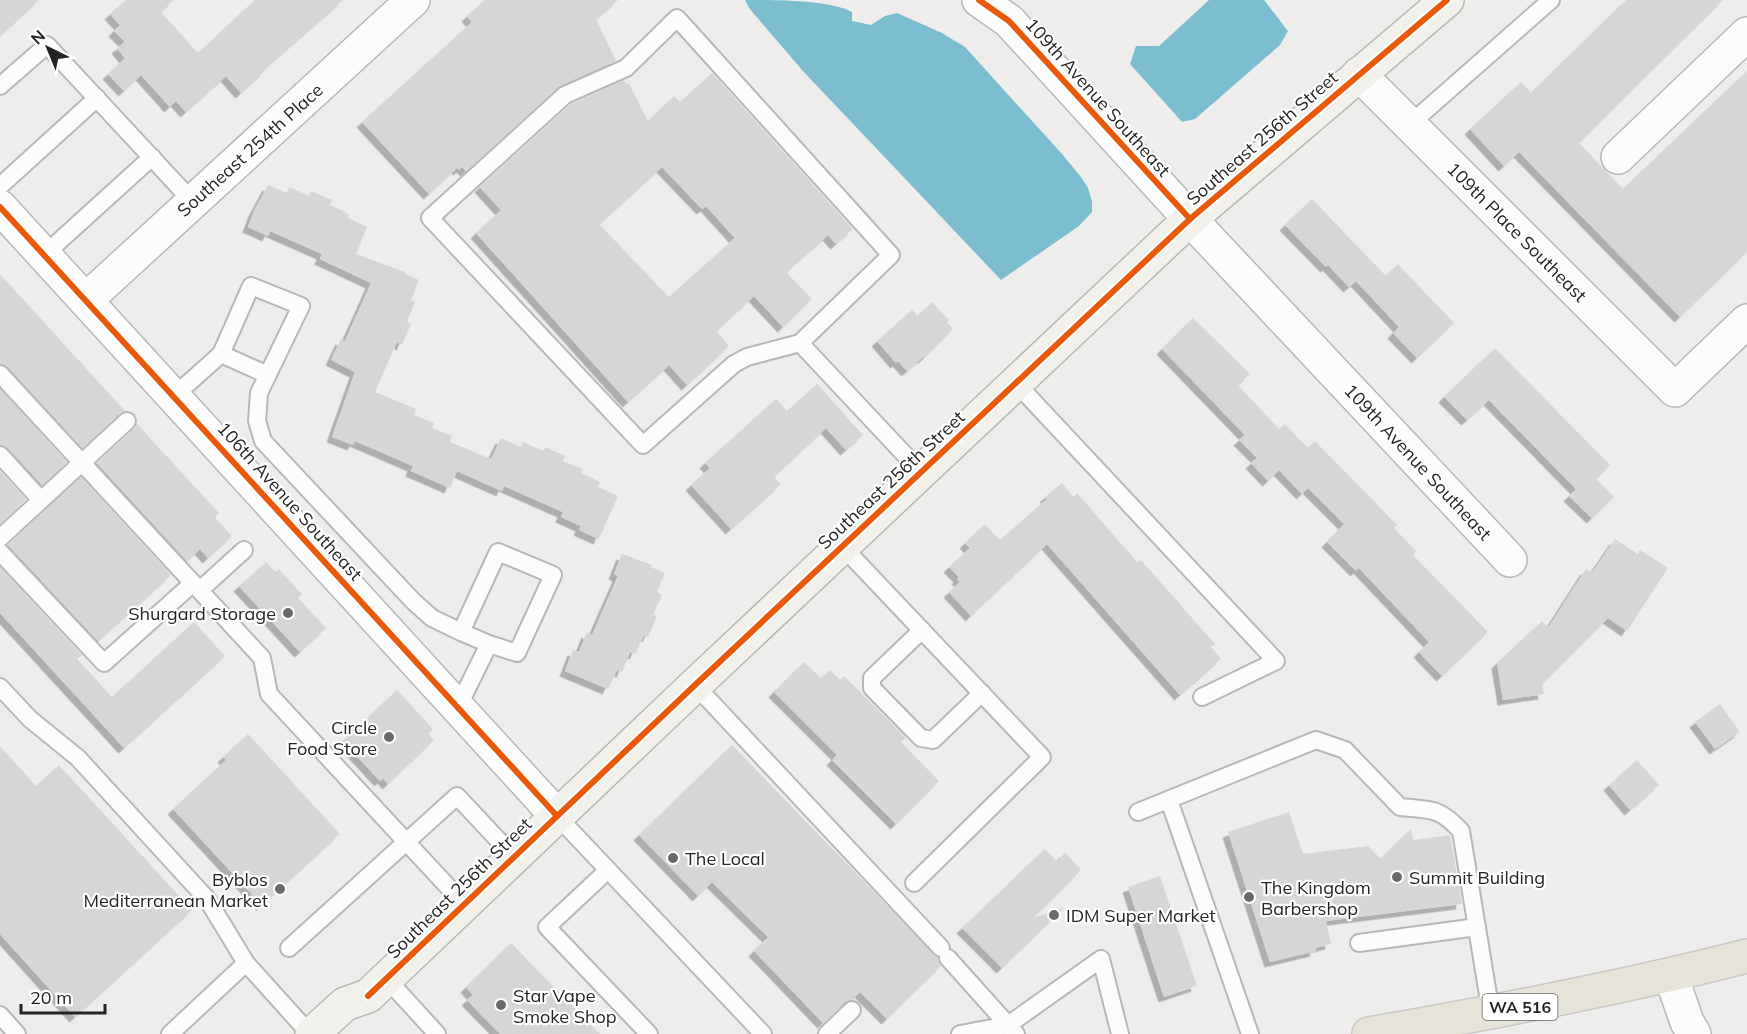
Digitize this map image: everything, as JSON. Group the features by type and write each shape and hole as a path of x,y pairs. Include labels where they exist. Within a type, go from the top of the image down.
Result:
{"main road":[{"name":"Southeast 256th Street","path":"311,1034 345,1004 377,987 1190,219 1447,0"},
{"name":"WA 516","path":"1369,1034 1491,1013 1671,976 1747,956"},
{"name":"Southeast 256th Street","path":"343,1034 359,1019 377,987"}],"street":[{"name":"Southeast 254th Place","path":"86,300 413,0"},
{"name":"109th Avenue Southeast","path":"979,0 1009,21 1190,219 1510,560"},
{"path":"1618,157 1747,34"},
{"name":"109th Place Southeast","path":"1359,74 1675,390 1747,321"},
{"name":"106th Avenue Southeast","path":"0,207 557,816"},
{"path":"1671,976 1694,1034"}],"lane":[{"path":"1409,125 1551,0"},
{"path":"677,18 891,255 800,343 747,357 734,364 643,446 430,218 565,95 626,68 677,18"},
{"path":"0,86 47,45 193,202"},
{"path":"0,186 97,99"},
{"path":"44,255 152,157"},
{"path":"174,396 221,354 251,286 301,306 259,393 257,421 263,441 413,601 432,618 461,632 517,653 553,576 498,552 461,632"},
{"path":"800,343 921,472"},
{"path":"221,354 268,375"},
{"path":"0,374 262,658 268,694 464,904"},
{"path":"1016,383 1276,661 1202,697"},
{"path":"0,538 127,421"},
{"path":"0,455 41,500"},
{"path":"842,546 1042,757 914,883"},
{"path":"0,552 104,663 244,550"},
{"path":"922,630 872,678 872,688 921,738 933,740 982,693"},
{"path":"458,706 489,644"},
{"path":"695,685 945,953 1012,1030"},
{"path":"0,687 30,719 78,758 207,899 246,963 311,1034"},
{"path":"1138,812 1316,740 1345,750 1400,807 1434,810 1447,816 1461,831 1491,1013"},
{"path":"289,948 457,796 514,857"},
{"path":"1169,800 1250,1034"},
{"path":"557,816 763,1034"},
{"path":"608,870 547,927 649,1034"},
{"path":"1359,943 1477,927"},
{"path":"960,1034 1012,1030 1101,958 1120,1034"},
{"path":"170,1034 246,963"},
{"path":"377,987 437,1034"},
{"path":"827,1034 852,1010"},
{"path":"0,1015 17,1034"}],"water":[{"path":"745,0 830,5 852,12 852,21 871,25 885,16 897,13 942,33 965,47 1081,177 1088,188 1092,201 1092,212 1079,226 1001,280 802,70 749,8"},
{"path":"1209,0 1264,0 1288,31 1280,45 1195,119 1182,122 1130,64 1136,46 1159,46"}],"building":[{"path":"0,0 39,0 0,36"},
{"path":"126,0 174,0 161,12 198,53 255,0 343,0 264,69 265,71 241,93 226,76 186,112 176,101 170,107 141,75 124,91 108,74 125,58 117,48 125,42 114,31 120,25 110,14"},
{"path":"485,0 618,0 596,19 616,61 558,87 466,171 462,167 459,170 457,168 429,194 362,122 472,22 467,16"},
{"path":"1626,0 1723,0 1579,143 1623,189 1747,71 1747,252 1680,317 1519,152 1504,166 1470,129 1521,82 1531,93"},
{"path":"712,73 853,229 836,244 828,235 788,270 787,273 812,299 783,327 754,296 716,331 729,346 687,385 669,365 628,402 476,233 501,210 480,187 571,104 624,80 626,84 629,83 648,121 674,96 680,102","holes":["662,167 702,209 706,206 735,238 669,297 599,224"]},
{"path":"268,185 287,193 289,187 309,196 311,191 332,200 330,205 349,214 348,218 367,227 356,254 405,272 419,280 411,300 415,302 407,322 411,324 402,345 397,342 375,392 416,409 414,415 434,423 432,428 452,436 450,442 491,459 501,438 521,447 523,442 543,451 545,447 565,456 563,461 583,469 581,473 600,482 598,487 618,496 599,539 579,530 581,526 561,517 563,512 504,486 502,491 457,471 450,488 411,471 413,466 383,453 355,441 353,445 332,437 355,372 331,360 341,339 345,341 371,283 320,259 322,254 270,231 268,236 248,227"},
{"path":"1312,199 1386,276 1398,264 1454,323 1417,358 1393,333 1399,327 1356,281 1349,287 1285,225"},
{"path":"0,274 125,411 82,448 8,367 0,364"},
{"path":"932,302 949,320 947,322 953,329 924,358 907,371 898,361 896,363 877,341 912,310 918,316"},
{"path":"1193,318 1250,374 1238,385 1279,429 1285,424 1308,448 1315,441 1397,525 1394,528 1416,551 1413,555 1488,632 1442,676 1419,652 1429,642 1359,568 1356,571 1327,542 1344,524 1308,488 1302,494 1279,470 1268,481 1251,463 1257,458 1239,440 1245,435 1162,349"},
{"path":"1495,348 1610,465 1596,479 1614,497 1592,518 1569,496 1576,489 1489,400 1467,420 1444,397"},
{"path":"817,384 863,435 846,450 826,428 774,477 781,484 731,529 691,485 710,468 705,463 776,399 787,411"},
{"path":"0,389 67,462 42,485 8,448 0,445"},
{"path":"137,424 219,513 215,518 232,536 208,558 200,549 187,561 97,463"},
{"path":"0,471 26,499 0,524"},
{"path":"81,477 171,575 98,641 8,545"},
{"path":"1062,483 1073,497 1077,493 1137,562 1141,560 1215,644 1211,647 1221,659 1180,695 1047,544 971,616 949,592 960,582 957,579 959,577 949,567 970,548 965,543 985,524 1000,540"},
{"path":"1615,539 1638,554 1640,550 1668,568 1627,631 1608,618 1542,684 1544,694 1503,700 1497,663 1542,621 1548,628 1586,569 1592,573"},
{"path":"622,554 652,565 651,567 665,573 657,592 662,595 653,615 657,616 648,637 644,635 635,654 630,652 622,672 617,670 608,689 565,671 573,650 579,652 587,632 592,635 618,576 614,574"},
{"name":"Shurgard Storage","path":"266,562 275,572 279,569 302,594 298,598 326,628 300,652 239,586"},
{"path":"0,567 82,655 77,659 112,697 194,622 225,656 124,748 0,613"},
{"path":"804,662 821,678 830,670 840,680 844,676 906,738 901,742 939,781 896,824 832,760 837,755 774,692"},
{"name":"Circle Food Store","path":"397,690 433,729 428,734 434,740 388,784 383,778 380,781 343,741"},
{"path":"1720,704 1740,732 1715,749 1695,722"},
{"path":"248,734 340,834 262,905 173,809 226,760 223,757"},
{"path":"732,745 938,958 941,966 887,1019 860,992 852,1000 845,1002 823,1023 754,951 768,937 712,882 698,896 639,835"},
{"path":"0,746 36,786 59,765 192,910 75,1017 0,934"},
{"path":"1637,760 1659,785 1630,810 1609,785"},
{"path":"1289,812 1303,854 1368,846 1381,859 1411,829 1413,840 1450,835 1462,904 1326,921 1331,944 1315,948 1316,951 1270,962 1228,832"},
{"path":"1045,849 1057,862 1065,852 1081,870 1033,918 1064,908 1002,968 962,928"},
{"path":"1160,876 1197,986 1164,997 1128,887"},
{"path":"511,943 600,1034 500,1034 467,1000 473,995 466,987"}],"cycle path":[{"path":"979,0 1009,21 1190,219"},
{"path":"368,996 1190,219 1447,0"},
{"path":"0,207 557,816"}],"place":[{"name":"Shurgard Storage","path":"288,613"},
{"name":"Circle Food Store","path":"389,737"},
{"name":"The Local","path":"673,858"},
{"name":"Summit Building","path":"1397,877"},
{"name":"Byblos Mediterranean Market","path":"280,889"},
{"name":"The Kingdom Barbershop","path":"1249,897"},
{"name":"IDM Super Market","path":"1054,915"},
{"name":"Star Vape Smoke Shop","path":"501,1005"}]}
